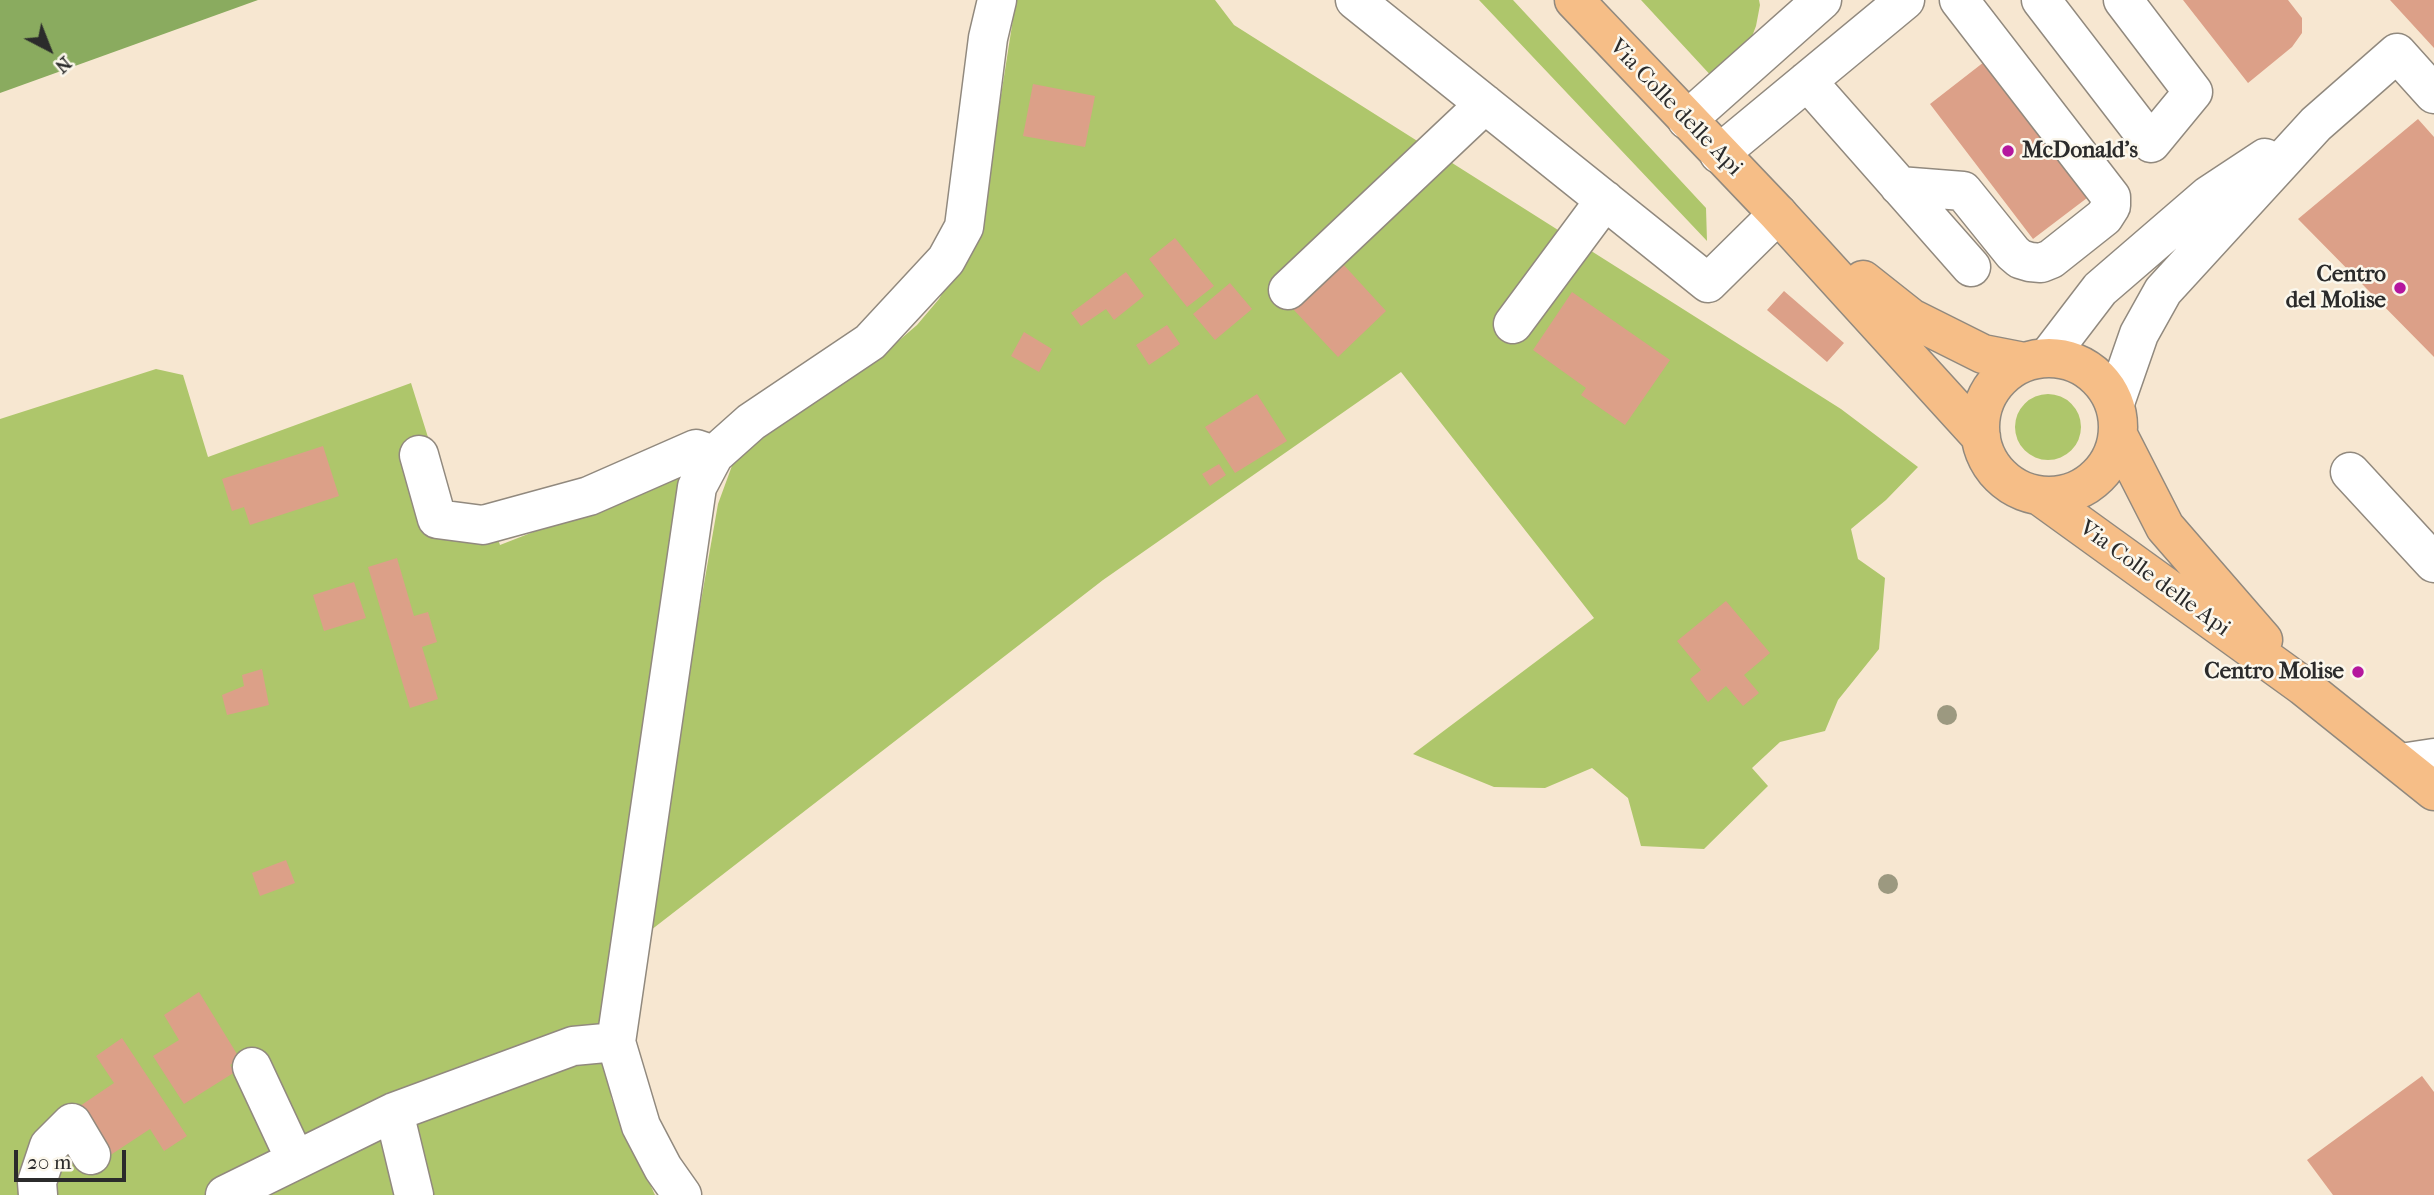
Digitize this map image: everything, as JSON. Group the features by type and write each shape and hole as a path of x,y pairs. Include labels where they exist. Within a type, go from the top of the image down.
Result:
{"main road":[{"name":"Via Colle delle Api","path":"1574,0 1778,215 1980,437"},
{"name":"Via Colle delle Api","path":"1778,215 1912,317 1983,354 2036,360"},
{"path":"2036,360 2076,362 2100,379 2116,419 2110,461 2092,481 2067,494 2040,496 2018,489 2000,476 1987,458 1980,437 1983,406 1999,380 2036,360"},
{"name":"Via Colle delle Api","path":"2116,419 2165,527 2303,686"},
{"name":"Via Colle delle Api","path":"2040,496 2303,686 2418,760 2434,791"}],"street":[{"path":"682,1195 663,1168 641,1126 616,1042 697,487 714,455 751,422 870,342 946,260 964,228 988,38 997,0"},
{"path":"1355,0 1708,282 1778,215"},
{"path":"1687,120 1822,0"},
{"path":"1719,153 1905,0"},
{"path":"1899,186 1963,191 2013,253 2030,262 2041,263 2051,259 2104,217 2111,206 2110,197 1959,0"},
{"path":"2040,0 2151,143 2193,92 2123,0"},
{"path":"2116,419 2139,334 2163,291 2316,124 2397,53 2434,94"},
{"path":"1807,80 1971,267"},
{"path":"1288,289 1485,104"},
{"path":"2036,360 2100,289 2209,195 2316,124"},
{"path":"1513,324 1605,200"},
{"path":"419,455 437,519 483,525 589,496 696,449 714,455"},
{"path":"2350,472 2434,563"},
{"path":"225,1195 394,1112 573,1046 616,1042"},
{"path":"252,1067 295,1160"},
{"path":"394,1112 414,1195"},
{"path":"38,1195 37,1182 49,1146 72,1123 91,1155"}],"green space":[{"path":"0,0 258,0 0,93"},
{"path":"1016,0 1215,0 1234,25 1841,409 1918,467 1886,500 1851,529 1858,559 1885,578 1879,649 1838,700 1825,731 1780,742 1752,768 1768,786 1704,849 1641,846 1628,798 1592,768 1545,788 1494,787 1413,754 1594,618 1401,372 1103,580 642,937 718,504 737,452 795,409 867,368 917,325 939,299 976,235 989,172"},
{"path":"1479,0 1513,0 1706,208 1707,241"},
{"path":"1641,0 1759,0 1760,5 1748,47 1715,80"},
{"path":"156,369 183,375 208,457 411,383 448,501 487,508 500,545 684,473 607,1009 611,1098 655,1195 0,1195 0,419"},
{"path":"2048,394 2071,404 2081,427 2071,450 2048,460 2025,450 2015,427 2025,404"}],"building":[{"path":"2183,0 2288,0 2302,18 2302,33 2292,47 2248,83"},
{"path":"2390,0 2434,0 2434,48"},
{"name":"McDonald's","path":"1984,62 2087,198 2033,239 1930,104"},
{"path":"1033,84 1095,96 1085,147 1023,136"},
{"name":"Centro del Molise","path":"2418,119 2434,137 2434,357 2298,219"},
{"path":"1175,238 1214,286 1187,307 1149,259"},
{"path":"1342,263 1386,311 1338,357 1293,309"},
{"path":"1126,272 1144,296 1114,320 1106,309 1081,326 1071,313"},
{"path":"1230,283 1252,309 1215,340 1193,314"},
{"path":"1784,291 1844,343 1827,362 1767,310"},
{"path":"1572,292 1670,360 1625,425 1581,395 1586,388 1533,350"},
{"path":"1167,325 1180,344 1149,365 1136,345"},
{"path":"1024,332 1052,349 1039,372 1011,356"},
{"path":"1257,394 1287,441 1235,473 1205,427"},
{"path":"323,446 339,496 250,525 244,507 232,511 222,479"},
{"path":"1219,464 1226,475 1210,486 1202,474"},
{"path":"397,558 414,616 428,612 437,642 422,647 438,699 410,708 368,567"},
{"path":"354,582 366,618 324,631 313,595"},
{"path":"1726,601 1770,653 1744,675 1759,693 1743,706 1726,686 1708,702 1690,679 1701,670 1677,641"},
{"path":"262,669 269,705 227,715 222,695 244,686 242,675"},
{"path":"286,860 295,883 260,896 252,873"},
{"path":"199,992 240,1059 230,1065 235,1072 184,1104 153,1056 179,1040 164,1015"},
{"path":"122,1038 187,1136 164,1151 150,1129 109,1156 77,1108 114,1083 96,1056"},
{"path":"2422,1076 2434,1092 2434,1195 2333,1195 2307,1160"}],"place":[{"name":"McDonald's","path":"2008,151"},
{"name":"Centro del Molise","path":"2400,288"},
{"name":"Centro Molise","path":"2358,672"}]}
